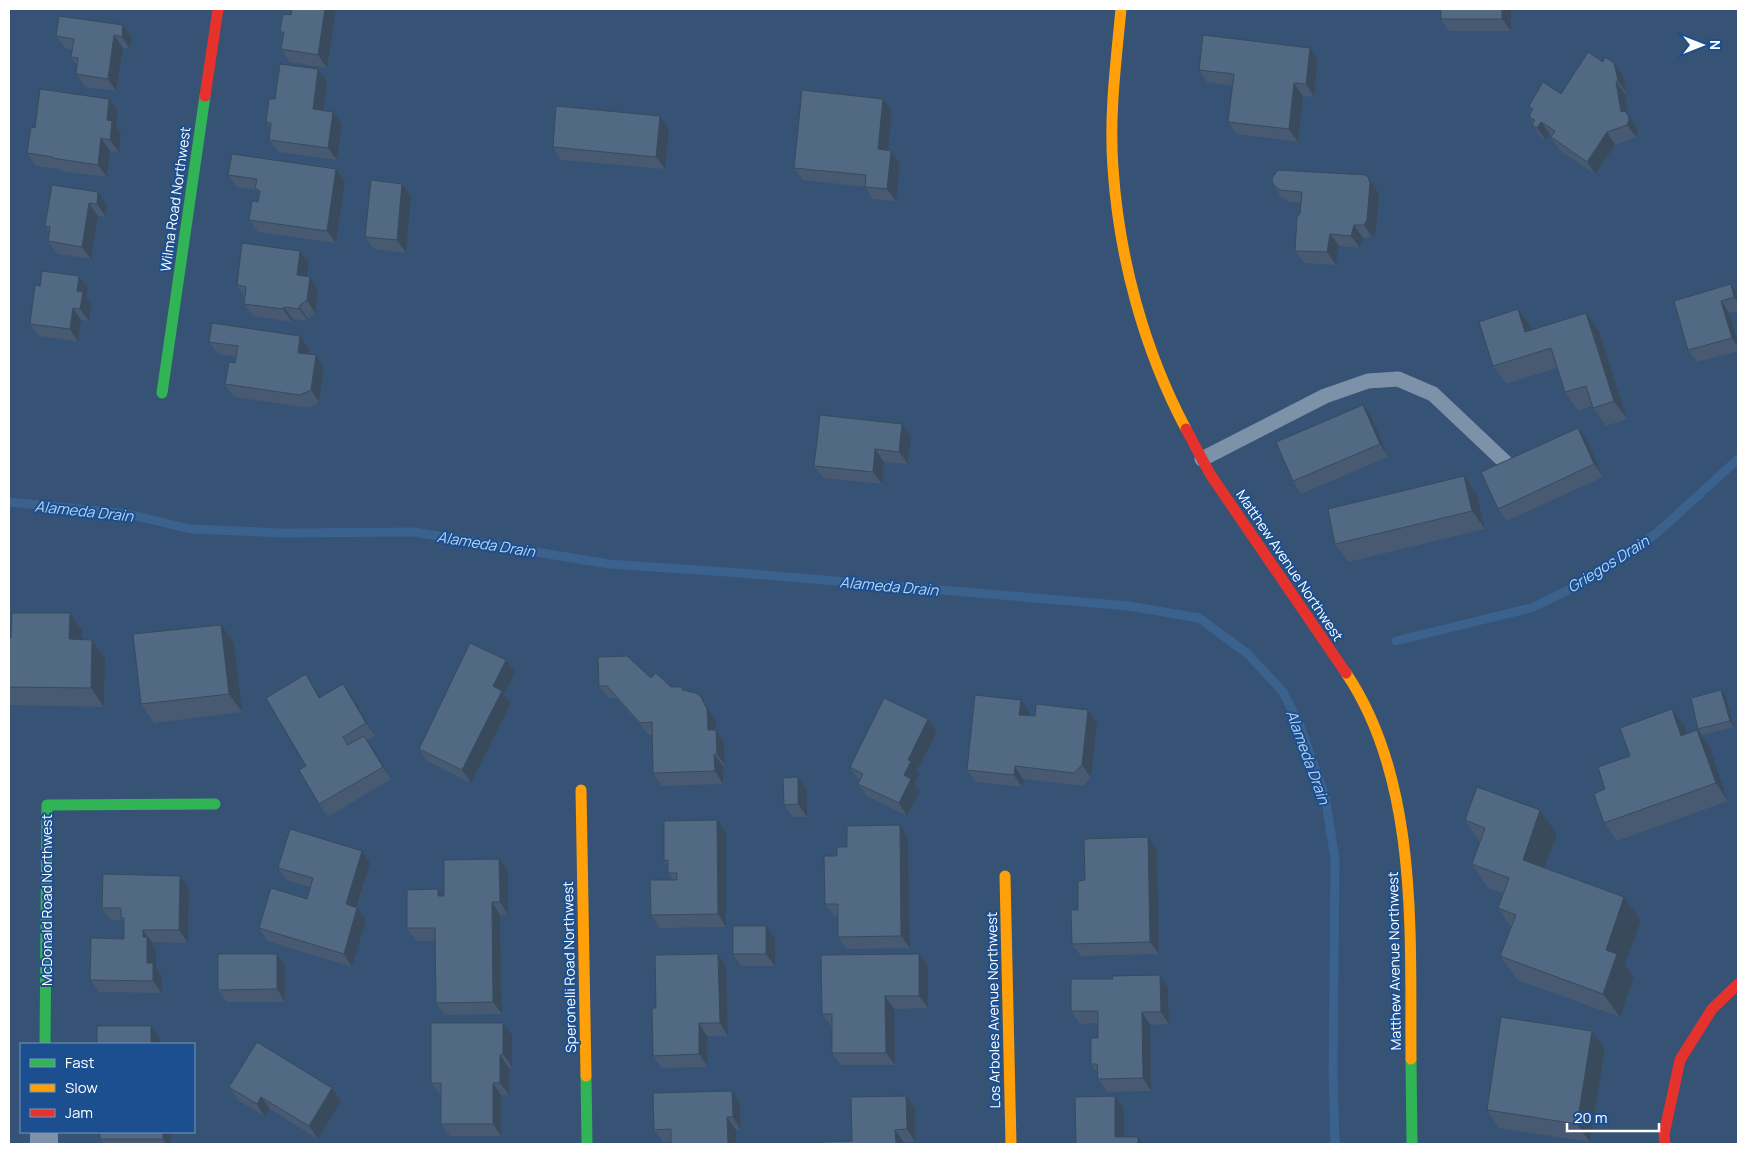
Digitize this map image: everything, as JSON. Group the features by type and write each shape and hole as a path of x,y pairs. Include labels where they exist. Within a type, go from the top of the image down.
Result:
{"street":[{"name":"Wilma Road Northwest","path":"162,393 218,9"},
{"name":"Matthew Avenue Northwest","path":"1121,9 1113,98 1113,167 1120,238 1157,369 1179,416 1226,498 1356,688 1377,733 1396,789 1406,861 1410,952 1412,1144"},
{"name":"Speronelli Road Northwest","path":"581,790 587,1144"},
{"name":"McDonald Road Northwest","path":"45,1043 46,805 215,804"},
{"name":"Los Arboles Avenue Northwest","path":"1005,876 1011,1144"},
{"path":"1664,1144 1664,1134 1680,1060 1712,1009 1738,984"}],"lane":[{"path":"1202,459 1325,396 1368,381 1398,379 1433,394 1506,462"}],"building":[{"path":"292,9 325,9 318,55 281,49 284,32 280,32 283,14 291,15"},
{"path":"1441,9 1502,9 1502,19 1441,19"},
{"path":"59,16 123,25 122,37 114,35 108,79 76,74 78,58 71,57 74,39 56,36"},
{"path":"1203,35 1310,48 1306,84 1294,83 1289,129 1228,122 1234,74 1199,70"},
{"path":"1588,52 1603,62 1605,57 1614,63 1621,112 1625,111 1629,120 1627,125 1607,132 1587,162 1551,137 1555,131 1541,122 1537,128 1532,125 1535,120 1530,118 1533,109 1529,106 1543,82 1561,94"},
{"path":"280,64 318,69 313,109 333,112 328,148 269,140 271,123 266,122 269,99 275,99"},
{"path":"40,89 109,99 107,120 112,121 110,140 101,138 98,165 27,153 31,127 35,128"},
{"path":"802,90 883,99 878,149 891,151 887,189 865,187 866,175 794,168"},
{"path":"556,106 660,116 656,157 553,147"},
{"path":"232,154 336,169 327,231 249,220 252,201 258,202 260,191 255,188 257,179 228,175"},
{"path":"1278,170 1365,175 1370,183 1367,220 1364,225 1354,225 1351,236 1330,234 1327,252 1295,251 1297,217 1300,214 1302,192 1280,190 1273,184 1272,178"},
{"path":"371,180 402,184 397,240 365,237"},
{"path":"52,185 98,192 97,204 89,203 82,247 48,241 50,227 45,226"},
{"path":"242,243 300,251 297,275 310,277 307,300 299,306 299,309 244,304 246,287 237,285"},
{"path":"42,271 79,276 77,291 83,292 80,309 73,308 70,329 30,324 35,285 40,286"},
{"path":"1731,284 1734,297 1721,301 1732,338 1688,350 1674,301"},
{"path":"1518,309 1525,332 1586,313 1614,401 1593,408 1586,386 1565,392 1551,348 1493,366 1479,322"},
{"path":"212,323 300,336 298,353 316,355 311,390 300,395 225,384 229,362 235,363 238,346 209,342"},
{"path":"1363,405 1380,444 1293,481 1276,442"},
{"path":"820,415 902,424 899,452 875,449 873,472 814,466"},
{"path":"1578,428 1594,464 1498,509 1481,472"},
{"path":"1464,476 1472,511 1335,544 1328,509"},
{"path":"12,613 70,613 69,639 92,640 91,688 9,687 9,638 11,638"},
{"path":"221,625 229,694 141,704 133,634"},
{"path":"470,643 506,660 493,686 502,691 462,770 419,749"},
{"path":"627,656 651,678 656,673 671,687 682,687 682,690 696,693 701,697 707,709 708,730 716,730 717,754 714,754 715,771 653,773 652,722 640,723 607,686 599,686 598,657"},
{"path":"306,674 319,698 343,684 366,723 343,737 348,745 364,736 383,767 319,804 299,770 306,766 266,698"},
{"path":"1721,690 1730,721 1698,729 1691,698"},
{"path":"975,695 1021,700 1019,715 1035,716 1036,704 1088,710 1082,765 1074,773 1015,766 1014,775 967,770"},
{"path":"884,698 928,719 908,760 911,761 904,775 911,779 899,803 858,784 863,774 850,767"},
{"path":"1672,709 1681,736 1697,730 1716,783 1604,823 1594,794 1605,789 1598,767 1630,756 1620,728"},
{"path":"798,777 798,804 784,805 783,778"},
{"path":"1477,787 1540,810 1523,860 1624,897 1606,950 1617,954 1603,994 1500,956 1516,915 1498,908 1509,878 1472,864 1485,828 1465,820"},
{"path":"717,820 718,914 651,915 650,880 677,880 677,873 668,873 668,860 664,861 664,821"},
{"path":"900,825 901,936 838,937 838,904 825,904 824,856 837,856 837,847 847,847 847,826"},
{"path":"290,829 362,851 346,904 357,908 344,954 259,928 271,888 307,899 313,878 278,868"},
{"path":"1148,837 1150,942 1072,944 1071,910 1078,910 1078,881 1085,880 1084,839"},
{"path":"499,859 500,902 492,902 493,1002 436,1003 435,928 407,928 407,890 438,889 438,896 444,896 444,860"},
{"path":"103,874 180,876 179,930 143,930 143,937 147,937 147,963 153,963 153,981 90,980 91,938 124,939 124,918 121,918 121,908 102,908"},
{"path":"733,926 766,926 766,954 733,954"},
{"path":"218,954 277,954 277,989 218,990"},
{"path":"718,954 720,1023 699,1023 699,1054 653,1056 652,1008 656,1008 655,955"},
{"path":"919,954 919,996 885,996 886,1053 832,1053 832,1014 822,1014 821,955"},
{"path":"1160,975 1161,1012 1142,1012 1143,1078 1098,1079 1097,1064 1091,1064 1091,1038 1098,1038 1098,1011 1071,1011 1071,979 1113,979 1112,976"},
{"path":"1501,1017 1592,1031 1577,1124 1487,1110"},
{"path":"431,1023 503,1023 503,1054 500,1055 500,1083 493,1083 493,1124 441,1124 441,1083 431,1083"},
{"path":"97,1026 151,1026 151,1043 97,1043"},
{"path":"257,1042 332,1088 309,1126 261,1097 257,1104 229,1087"},
{"path":"732,1091 733,1117 727,1117 728,1144 671,1144 671,1129 654,1130 653,1093"},
{"path":"906,1096 907,1129 895,1130 896,1144 823,1144 823,1142 852,1141 851,1097"},
{"path":"1115,1096 1115,1137 1138,1137 1138,1144 1076,1144 1075,1097"},
{"path":"100,1133 163,1133 163,1139 100,1139"}],"waterway":[{"name":"Griegos Drain","path":"1396,641 1531,608 1585,582 1657,533 1738,459"},
{"name":"Alameda Drain","path":"9,502 128,514 190,529 282,533 414,532 609,564 741,573 1129,606 1199,618 1248,654 1283,692 1300,726 1325,796 1335,859 1333,1073 1335,1144"}],"traffic: fast":[{"path":"162,393 205,96"},
{"path":"45,1043 47,805 215,804"},
{"path":"1411,1059 1412,1144"},
{"path":"586,1076 587,1144"}],"traffic: slow":[{"path":"1121,9 1112,128 1113,168 1121,236 1136,303 1146,335 1171,399 1186,429"},
{"path":"1346,673 1370,715 1387,761 1398,810 1406,860 1409,910 1411,1059"},
{"path":"581,790 586,1076"},
{"path":"1005,876 1011,1144"}],"traffic: jam":[{"path":"205,96 218,9"},
{"path":"1186,429 1210,474 1346,673"},
{"path":"1665,1144 1664,1134 1680,1060 1712,1009 1738,984"}]}
